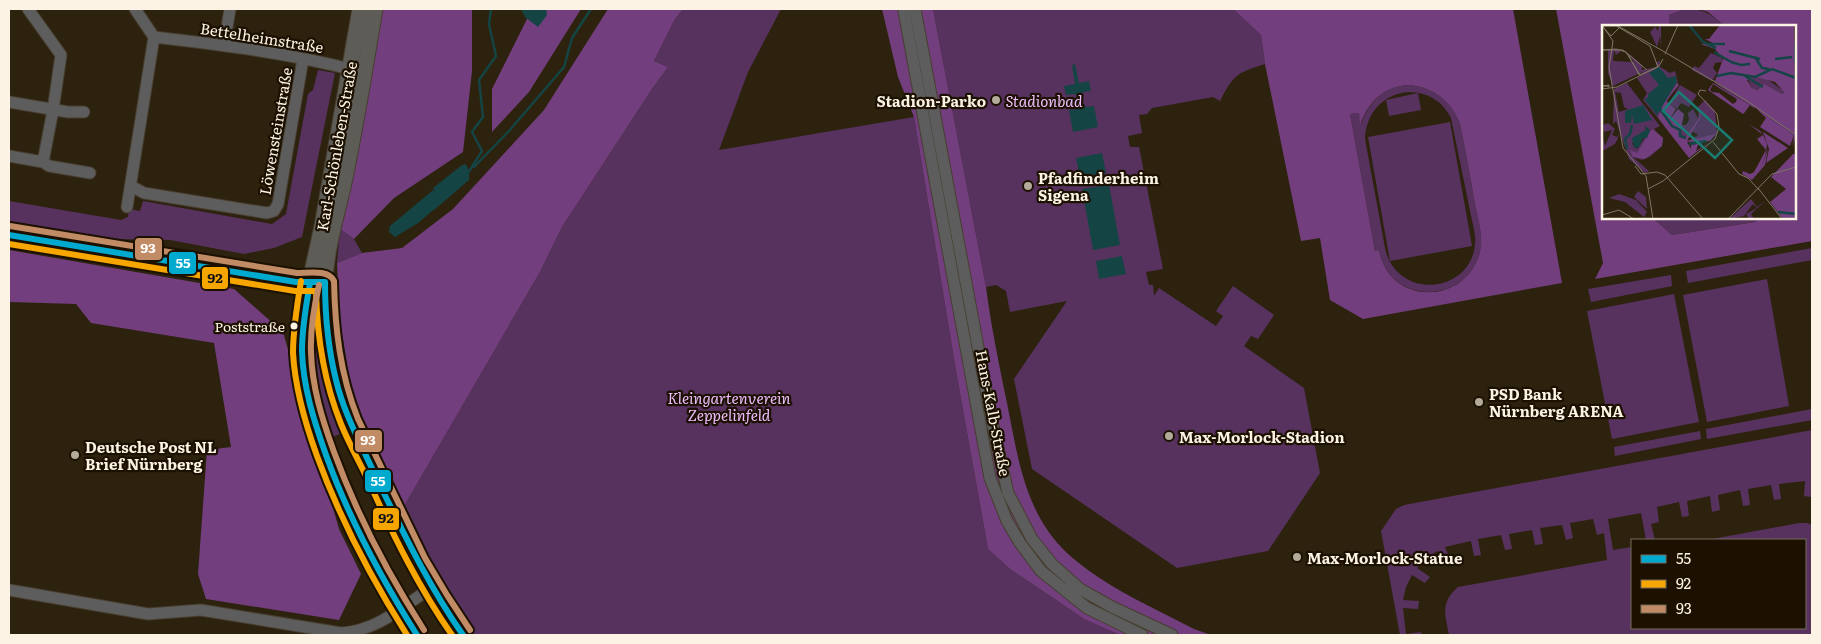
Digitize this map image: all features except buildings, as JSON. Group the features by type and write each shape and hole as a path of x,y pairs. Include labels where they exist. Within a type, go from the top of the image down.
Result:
{"main road":[{"name":"Karl-Schönleben-Straße","path":"357,71 360,9"},
{"name":"Karl-Schönleben-Straße","path":"318,282 357,71 375,9"},
{"path":"9,235 318,282"},
{"path":"318,282 343,404 393,513 431,588 463,635"},
{"path":"318,282 303,330 302,353 311,408 328,462 345,505 368,552 417,635"}],"street":[{"path":"28,9 61,55 53,110 42,162"},
{"path":"127,208 154,37 135,9"},
{"path":"224,45 230,9"},
{"name":"Hans-Kalb-Straße","path":"907,9 904,11 990,478 1007,521 1040,571 1087,608 1142,635"},
{"name":"Hans-Kalb-Straße","path":"915,9 972,315 1008,493 1032,539 1052,564 1080,589 1112,607 1172,635"},
{"name":"Bettelheimstraße","path":"154,37 224,45 357,71"},
{"name":"Löwensteinstraße","path":"131,186 144,193 267,213 274,211 278,204 303,59"},
{"path":"9,102 53,110 84,112"},
{"path":"9,156 42,162 49,166 90,173"},
{"path":"960,317 972,315"},
{"path":"9,590 148,614 201,610 341,633 365,629 431,588"},
{"path":"1107,618 1112,607"}],"green space":[{"name":"Kleingartenverein Zeppelinfeld","path":"683,9 781,9 748,72 719,150 914,117 988,549 1010,569 1084,619 1120,635 474,635 447,602 403,508 540,272 562,227 668,67 654,61 675,19"},
{"name":"Stadionbad","path":"933,9 1233,9 1261,35 1265,64 1237,76 1229,85 1220,101 1213,97 1152,108 1147,114 1139,115 1142,133 1128,136 1130,147 1139,147 1163,269 1146,272 1149,285 1153,285 1154,296 1159,288 1216,326 1223,316 1216,311 1233,286 1274,315 1258,339 1251,336 1244,346 1304,388 1320,473 1268,551 1177,568 1032,469 1014,379 1067,301 1010,312 1006,291 996,285 986,287"},
{"path":"1685,9 1698,10 1707,13 1724,25 1669,25 1669,15"},
{"path":"318,70 335,73 302,237 274,248 244,254 170,240 115,239 9,221 9,201 121,220 128,217 129,209 140,211 143,201 272,224 286,214 308,94 313,90"},
{"path":"1410,85 1427,89 1447,102 1456,116 1460,124 1480,225 1480,252 1472,269 1460,282 1445,289 1428,292 1412,289 1397,281 1386,268 1379,250 1375,251 1350,114 1359,113 1361,124 1369,108 1379,96 1401,86","holes":["1416,92 1439,102 1451,118 1475,235 1473,254 1465,269 1452,279 1437,284 1421,284 1405,278 1393,266 1385,248 1365,139 1369,121 1378,106 1391,97"]},
{"path":"1418,93 1421,110 1389,116 1386,100"},
{"path":"1450,122 1472,246 1390,261 1368,137"},
{"path":"1654,219 1759,219 1755,222 1672,235"},
{"path":"340,229 354,239 362,253 337,263"},
{"path":"1812,248 1812,260 1688,283 1686,271"},
{"path":"1671,275 1672,286 1591,302 1588,289"},
{"path":"1767,279 1789,406 1707,422 1683,295"},
{"path":"1674,294 1699,422 1612,439 1587,311"},
{"path":"311,303 317,303 349,430 326,440 307,363"},
{"path":"1812,409 1812,420 1707,439 1706,429"},
{"path":"1812,430 1811,497 1804,496 1805,481 1779,484 1781,499 1774,500 1771,485 1748,489 1750,505 1743,506 1740,490 1718,495 1720,510 1712,512 1710,496 1687,501 1689,516 1682,517 1679,502 1657,507 1659,522 1651,524 1655,539 1646,539 1641,513 1608,519 1613,550 1631,547 1631,629 1806,629 1806,539 1712,539 1799,523 1812,525 1812,635 1449,635 1445,609 1448,598 1458,587 1607,560 1604,533 1597,535 1593,519 1570,523 1573,538 1566,540 1562,525 1540,528 1543,544 1535,545 1532,530 1509,534 1512,549 1505,550 1501,535 1478,539 1481,555 1474,556 1471,541 1445,547 1451,561 1445,565 1437,551 1417,568 1430,577 1425,583 1412,575 1406,587 1403,600 1419,601 1418,609 1403,608 1406,634 1421,632 1422,635 1400,635 1381,531 1396,509 1404,505"},
{"path":"1700,431 1701,439 1615,456 1614,447"}],"shaded area":[{"path":"380,9 472,9 472,71 463,152 394,198 354,239 340,229"},
{"path":"532,9 581,9 529,92 492,132 492,89"},
{"path":"608,9 683,9 675,19 654,61 668,67 562,227 540,272 403,508 353,402 339,314 337,263 362,253 402,248 453,209 544,110"},
{"path":"882,9 933,9 986,287 995,345 1019,463 1032,502 1041,520 1067,553 1096,576 1144,604 1194,629 1211,635 1120,635 1084,619 1010,569 988,549 914,117 898,77"},
{"path":"1233,9 1513,9 1562,283 1363,319 1330,300 1320,238 1301,241 1265,64 1261,35","holes":["1401,86 1427,89 1447,102 1460,124 1481,239 1480,252 1472,270 1460,282 1445,290 1428,292 1412,289 1397,282 1386,268 1379,250 1375,251 1350,114 1359,113 1360,125 1373,102 1385,92"]},
{"path":"1556,9 1685,9 1669,15 1669,25 1602,25 1602,219 1654,219 1672,235 1755,222 1759,219 1796,219 1796,25 1724,25 1708,12 1698,9 1812,9 1812,241 1595,279 1603,263"},
{"path":"9,250 234,289 283,332 339,529 361,574 339,620 206,599 198,574 207,450 231,447 214,343 91,323 76,304 9,302"}],"water":[{"path":"521,9 546,9 547,15 538,27 525,17"},
{"path":"1075,64 1079,83 1089,81 1091,91 1083,92 1079,96 1074,94 1066,95 1064,86 1075,84 1072,65"},
{"path":"1081,104 1084,104 1086,107 1094,106 1098,127 1073,132 1069,110 1077,109"},
{"path":"1102,153 1106,173 1080,178 1076,158"},
{"path":"466,164 469,171 469,180 418,223 395,237 389,232 390,226 433,190 435,192 433,188 462,165"},
{"path":"1109,185 1120,245 1093,250 1082,189"},
{"path":"1122,256 1126,274 1099,279 1096,261"}],"waterway":[{"path":"468,173 482,151 472,132 483,117 479,80 496,56 489,24 491,9"},
{"path":"474,167 509,131 564,67 572,38 591,9"}],"transit line":[{"name":"93","path":"10,226 297,273 323,273 331,277 334,281 337,334 343,368 358,419 425,558 470,630"},
{"name":"55","path":"9,235 296,282 325,282 326,319 331,356 339,393 348,417 416,557 438,597 463,635"},
{"name":"92","path":"9,244 295,291 316,291 322,359 330,392 341,424 407,561 428,599 452,635"},
{"name":"92","path":"301,281 294,326 293,353 298,392 308,431 346,525 381,592 407,635"},
{"name":"55","path":"310,283 303,325 302,351 304,378 313,417 335,479 355,525 378,570 417,635"},
{"name":"93","path":"319,285 313,318 311,352 313,378 322,415 343,475 363,521 386,566 424,630"}],"place":[{"name":"Stadion-Parko","path":"996,100"},
{"name":"Pfadfinderheim Sigena","path":"1028,186"},
{"name":"Poststraße","path":"294,326"},
{"name":"PSD Bank Nürnberg ARENA","path":"1479,402"},
{"name":"Max-Morlock-Stadion","path":"1169,436"},
{"name":"Deutsche Post NL Brief Nürnberg","path":"75,455"},
{"name":"Max-Morlock-Statue","path":"1297,557"}]}
